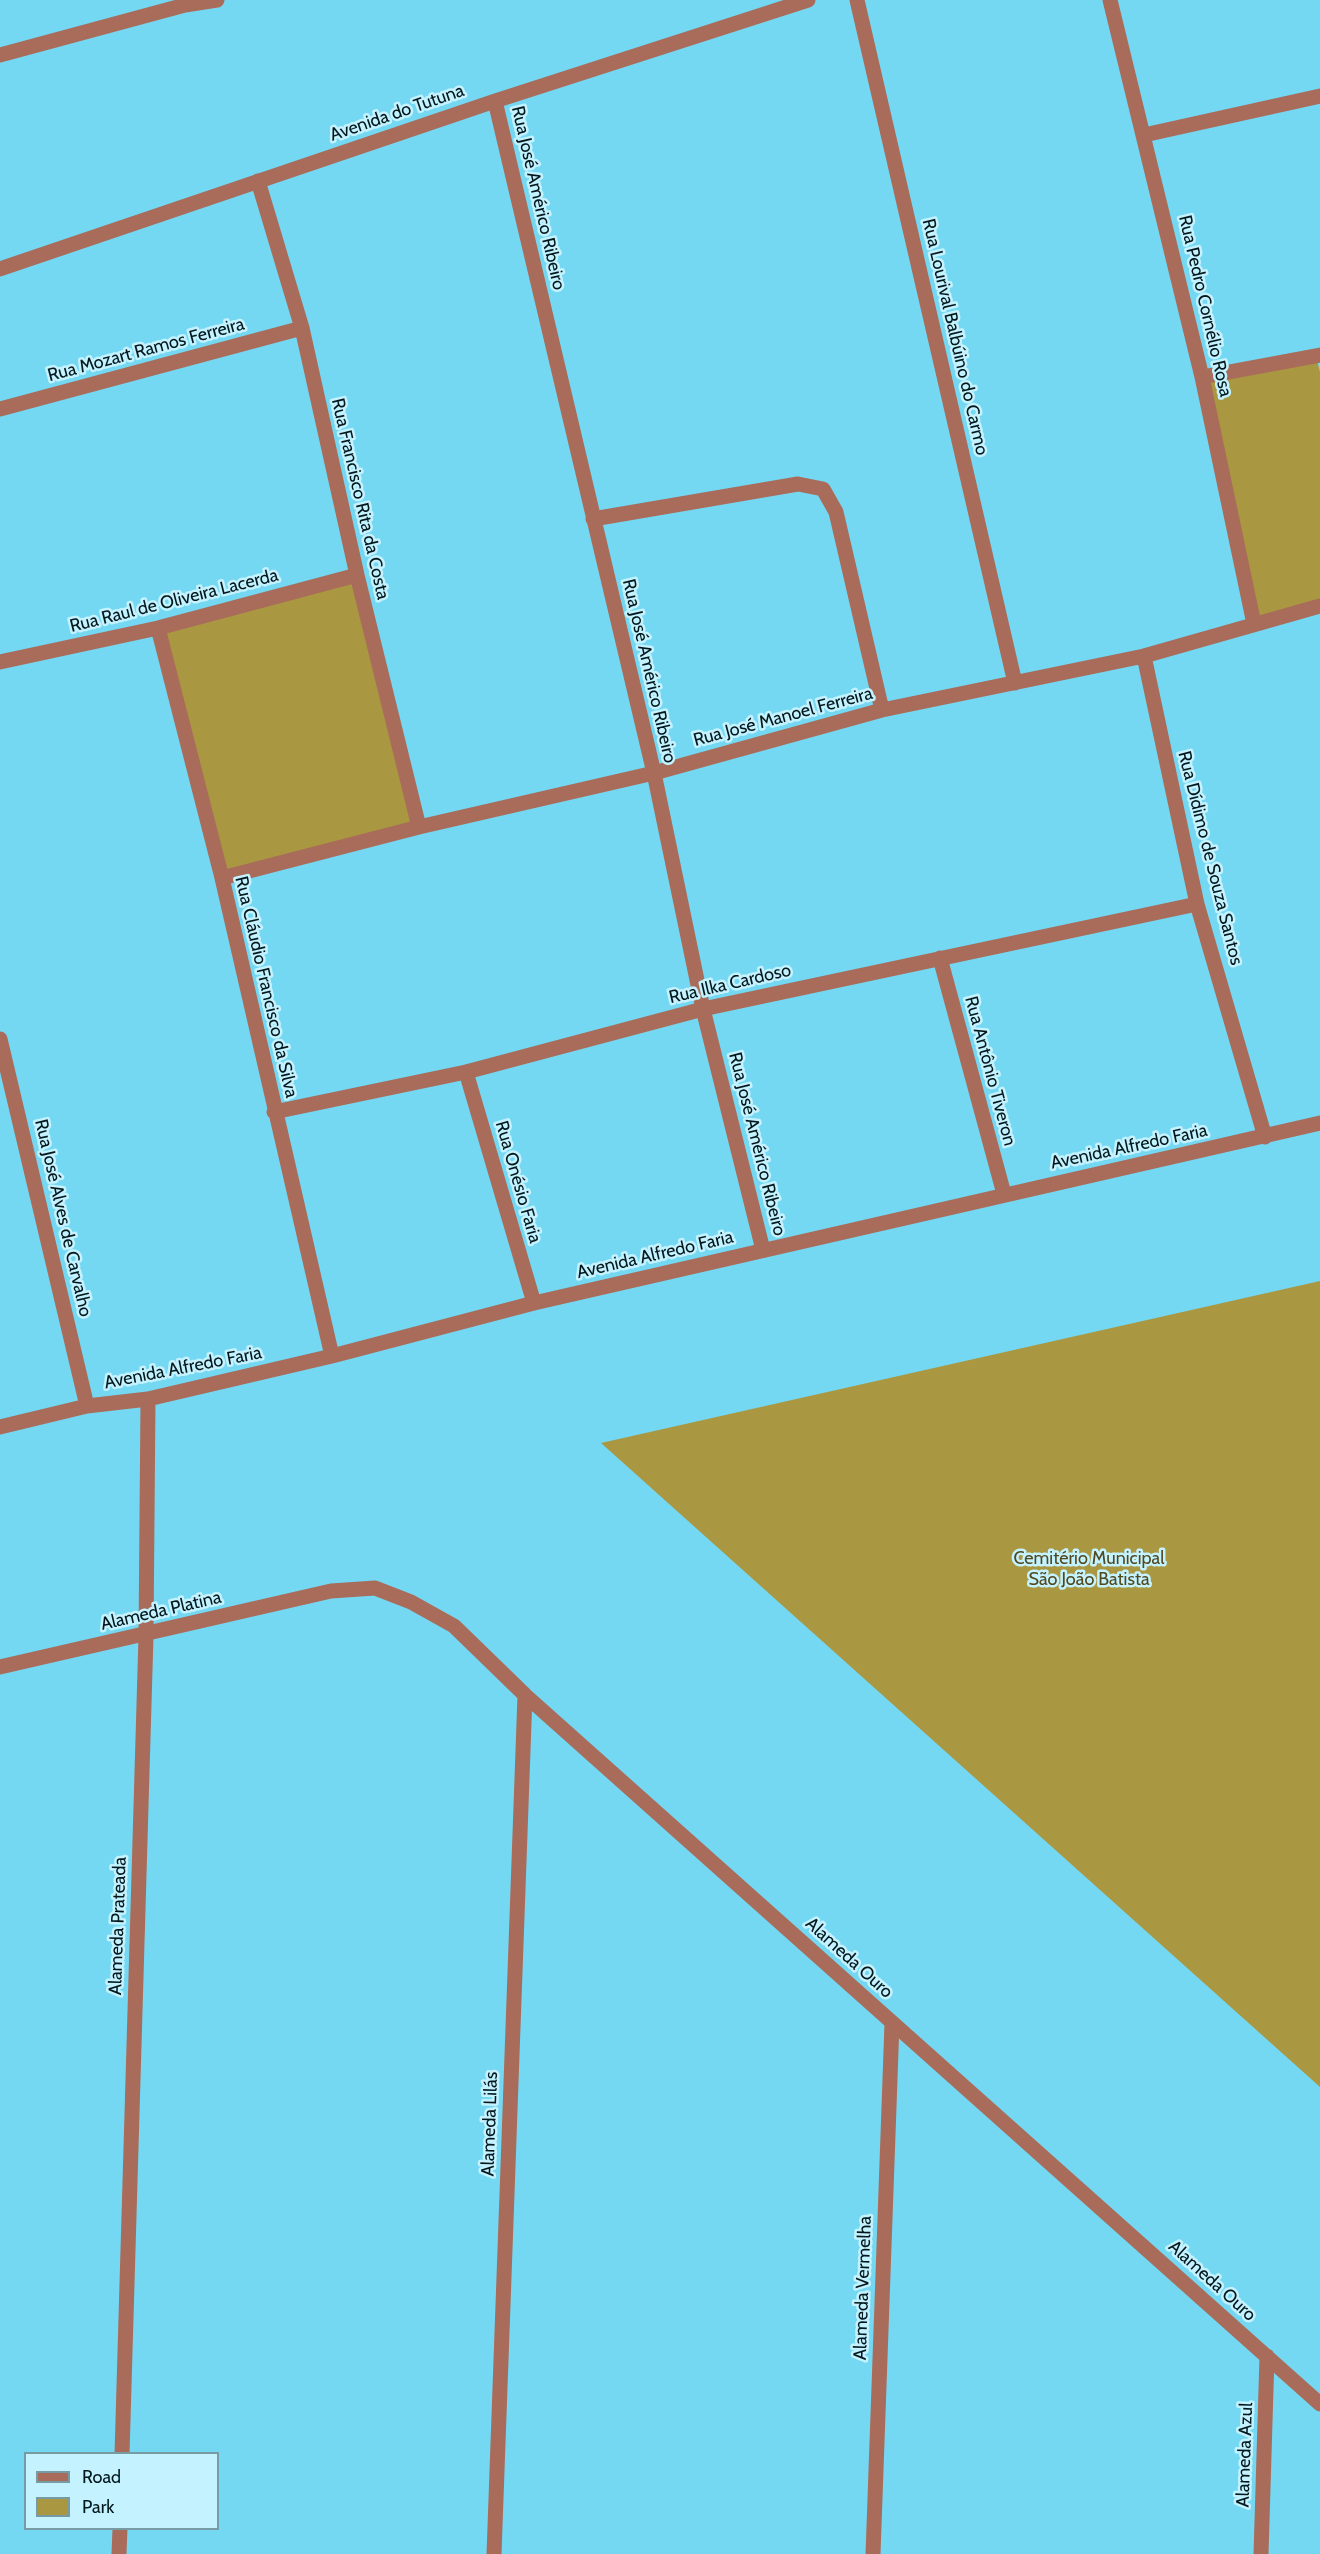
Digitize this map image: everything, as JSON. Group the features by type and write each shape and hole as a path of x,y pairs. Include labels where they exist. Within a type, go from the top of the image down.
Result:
{"street":[{"path":"0,55 182,2 217,0"},
{"name":"Avenida do Tutuna","path":"0,269 495,101 808,0"},
{"name":"Rua Lourival Balbúino do Carmo","path":"857,0 1016,683"},
{"name":"Rua Pedro Cornélio Rosa","path":"1110,0 1203,377 1254,624"},
{"path":"1144,135 1320,96"},
{"name":"Rua José Américo Ribeiro","path":"495,101 654,773 703,1009 763,1250"},
{"name":"Rua Francisco Rita da Costa","path":"258,181 302,328 357,575 419,827"},
{"name":"Rua Mozart Ramos Ferreira","path":"0,409 302,328"},
{"path":"1203,377 1318,356 1320,372"},
{"path":"593,519 798,484 823,489 836,512 882,710"},
{"name":"Rua Raul de Oliveira Lacerda","path":"0,663 158,628 357,575"},
{"name":"Rua José Manoel Ferreira","path":"222,878 419,827 654,773 882,710 1144,656 1320,606"},
{"name":"Rua Cláudio Francisco da Silva","path":"158,628 222,878 274,1112 332,1356"},
{"name":"Rua Dídimo de Souza Santos","path":"1144,656 1197,904 1266,1137"},
{"name":"Rua Ilka Cardoso","path":"274,1112 466,1072 703,1009 1197,904"},
{"name":"Rua Antônio Tiveron","path":"940,958 1004,1194"},
{"name":"Rua José Alves de Carvalho","path":"0,1039 87,1406"},
{"name":"Rua Onésio Faria","path":"466,1072 534,1304"},
{"name":"Avenida Alfredo Faria","path":"0,1427 87,1406 148,1399 763,1250 1320,1123"},
{"name":"Alameda Prateada","path":"122,2452 146,1636 148,1399"},
{"name":"Alameda Ouro","path":"331,1592 375,1588 411,1602 454,1626 525,1695 1320,2404"},
{"name":"Alameda Platina","path":"0,1667 146,1636 331,1592"},
{"name":"Alameda Lilás","path":"494,2554 525,1695"},
{"name":"Alameda Vermelha","path":"873,2554 892,2023"},
{"name":"Alameda Azul","path":"1261,2554 1267,2356"},
{"path":"119,2554 120,2530"}],"green space":[{"path":"1316,356 1320,372 1320,606 1254,624 1202,377"},
{"path":"357,575 419,827 222,878 158,628"},
{"name":"Cemitério Municipal São João Batista","path":"1320,1281 1320,2087 601,1443"}]}
